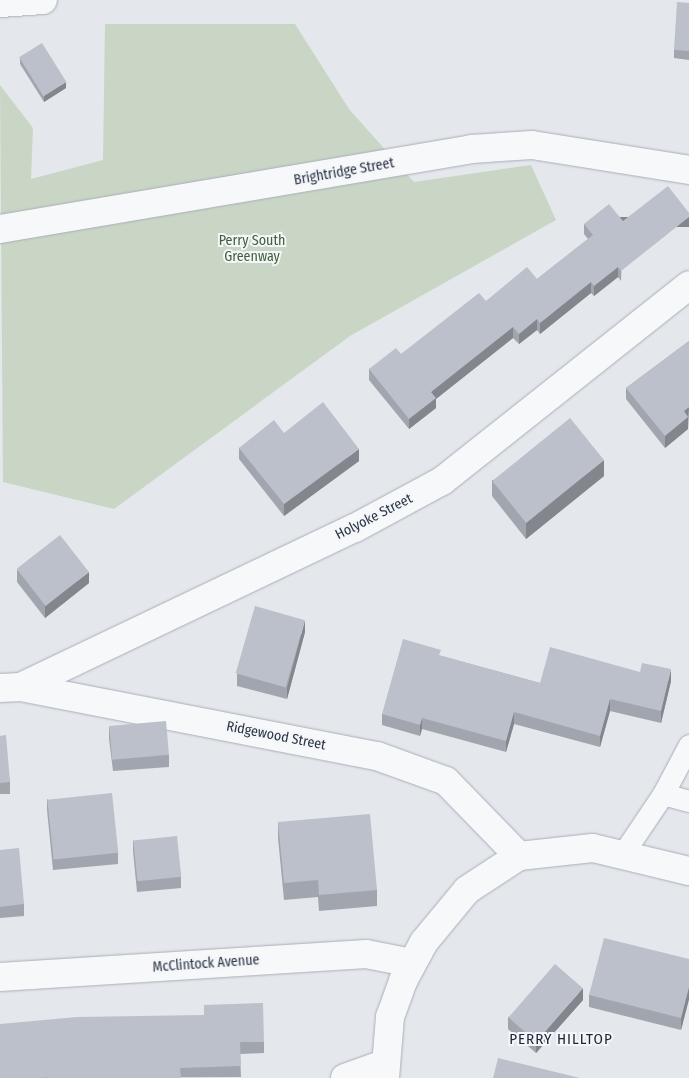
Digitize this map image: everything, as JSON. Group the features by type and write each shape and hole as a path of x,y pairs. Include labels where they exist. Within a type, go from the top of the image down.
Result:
{"street":[{"path":"0,3 43,0"},
{"name":"Brightridge Street","path":"0,229 471,149 532,145 689,170"},
{"name":"Holyoke Street","path":"10,688 355,528 442,481 689,285"},
{"name":"Ridgewood Street","path":"10,688 377,756 446,781 519,856"},
{"path":"345,1078 385,1071 390,1017 412,963 467,890 519,856 592,848 689,871"},
{"name":"McClintock Avenue","path":"0,977 366,954 412,963"}],"lane":[{"path":"622,855 663,794 689,745"},
{"path":"663,794 689,801"}],"green space":[{"name":"Perry South Greenway","path":"105,24 295,24 349,109 414,182 531,165 556,220 350,336 114,509 3,482 0,85 33,128 31,179 103,160"}],"building":[{"path":"677,2 689,3 689,51 674,50"},
{"path":"42,43 66,82 43,96 19,57"},
{"path":"668,186 689,213 689,217 621,271 618,267 594,286 591,282 540,323 537,319 519,334 513,327 431,392 436,398 409,419 369,369 396,348 401,354 479,293 486,301 527,267 537,279 593,235 584,224 609,204 623,221"},
{"path":"689,341 689,407 684,411 688,417 665,436 626,388"},
{"path":"323,402 359,449 284,504 239,448 274,420 284,433"},
{"path":"570,418 604,460 526,523 492,481"},
{"path":"60,535 89,572 46,606 17,569"},
{"path":"255,606 305,620 286,688 236,673"},
{"path":"403,639 441,650 439,655 540,683 550,647 640,672 642,663 671,669 661,711 610,699 600,736 514,712 506,741 422,718 420,725 382,714"},
{"path":"166,721 169,755 112,760 109,726"},
{"path":"6,735 10,782 0,783 0,736"},
{"path":"112,793 118,853 54,859 47,800"},
{"path":"370,814 377,890 319,895 318,880 284,883 278,822"},
{"path":"177,836 181,877 138,881 133,841"},
{"path":"19,848 24,904 0,907 0,850"},
{"path":"604,938 689,959 689,987 681,1018 589,995"},
{"path":"555,964 583,988 536,1042 508,1018"},
{"path":"263,1003 264,1042 240,1042 241,1066 180,1068 181,1078 0,1078 0,1024 77,1017 204,1015 204,1005"},
{"path":"498,1058 580,1078 493,1078"}],"district":[{"name":"PERRY HILLTOP","path":"561,1040"}]}
